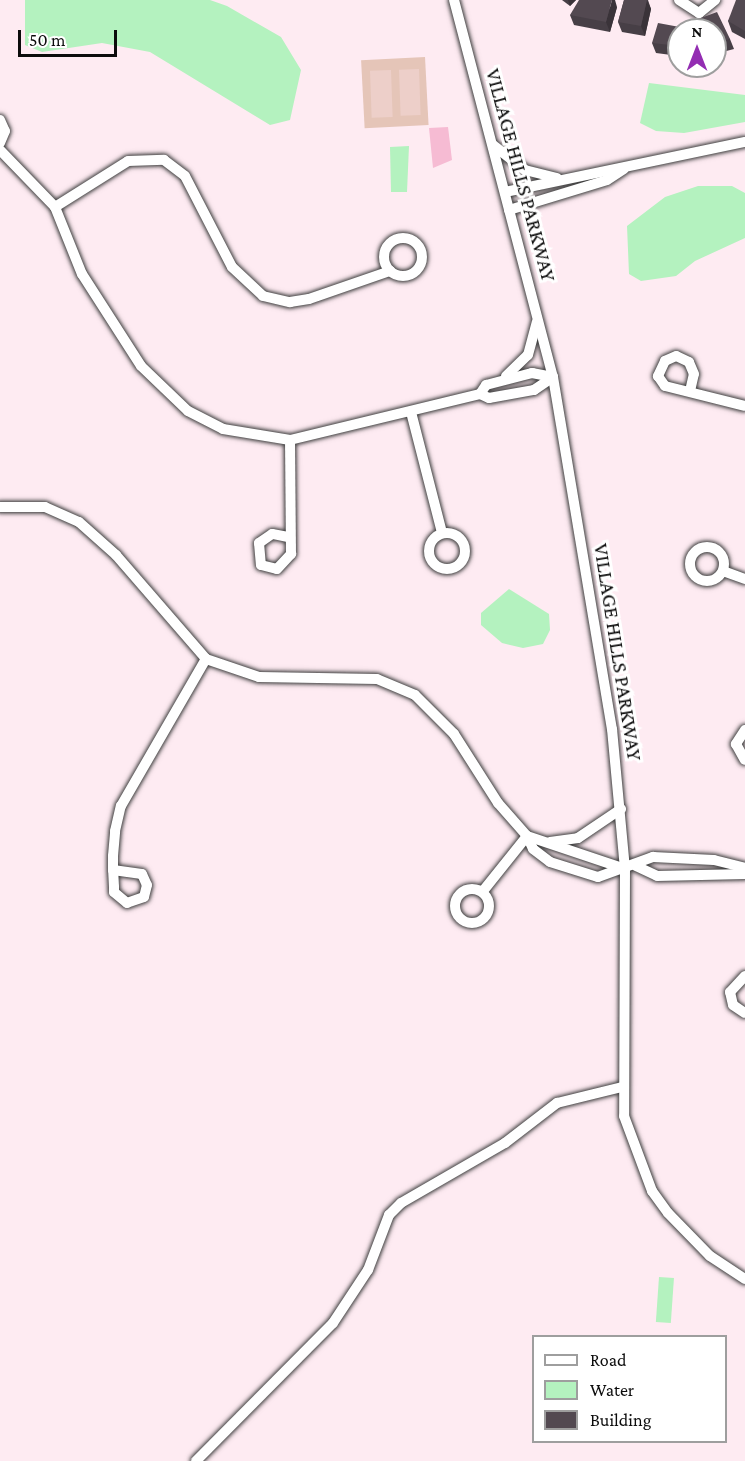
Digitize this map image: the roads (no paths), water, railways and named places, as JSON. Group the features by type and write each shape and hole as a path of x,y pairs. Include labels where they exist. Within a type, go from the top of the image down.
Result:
{"street":[{"name":"VILLAGE HILLS PARKWAY","path":"454,0 553,377 631,868 622,1087 631,1140 652,1191 710,1256 745,1279"},
{"path":"679,0 699,13 715,0"},
{"path":"0,120 5,131 0,143"},
{"path":"505,192 557,178 625,168 745,142"},
{"path":"493,145 525,170 557,178"},
{"path":"0,150 55,207 111,326 159,386 188,411 223,429 290,440 480,394 495,382 517,370 528,355 538,319"},
{"path":"55,207 128,161 164,160 185,176 232,267 263,296 290,302 309,299 390,271"},
{"path":"509,210 607,180 625,168"},
{"path":"495,382 532,373 553,377"},
{"path":"480,394 489,398 534,390 553,377"},
{"path":"690,391 745,406"},
{"path":"411,412 442,533"},
{"path":"289,543 290,440"},
{"path":"0,507 45,507 79,522 116,555 206,659 259,677 377,679 415,695 454,734 503,811 527,836 533,849 550,862 583,874 604,877 631,868 653,857 714,860 745,868"},
{"path":"723,571 745,579"},
{"path":"113,870 136,871 147,885 144,897 132,904 114,891 113,870 115,831 124,797 206,659"},
{"path":"745,730 736,744 745,760"},
{"path":"549,842 578,838 621,809"},
{"path":"527,836 657,876 745,874"},
{"path":"483,891 527,836"},
{"path":"745,976 730,992 733,1005 745,1013"},
{"path":"196,1461 333,1323 368,1270 389,1215 401,1203 505,1143 557,1103 622,1087"}],"water":[{"path":"25,0 210,0 227,6 281,37 301,70 290,120 270,125 150,52 102,43 42,52 25,45"},
{"path":"649,83 745,95 745,122 684,133 656,131 640,123"},
{"path":"409,146 407,192 391,192 390,147"},
{"path":"698,186 732,186 745,193 745,238 695,261 676,276 641,281 629,274 627,226 665,197"},
{"path":"509,589 549,614 550,630 543,644 523,648 502,643 481,625 481,613"},
{"path":"659,1277 674,1278 671,1323 656,1322"}]}
